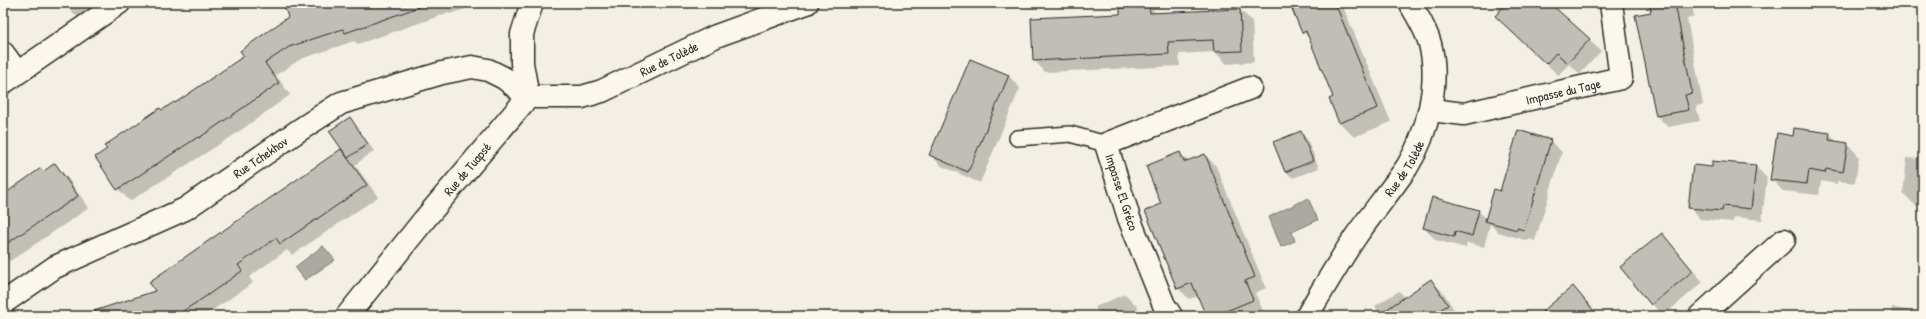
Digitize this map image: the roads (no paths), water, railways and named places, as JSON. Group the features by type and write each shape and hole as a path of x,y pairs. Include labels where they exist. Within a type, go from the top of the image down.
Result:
{"street":[{"path":"3,53 10,78 119,3"},
{"path":"528,97 522,63 522,34 532,3"},
{"name":"Rue de Tolède","path":"528,97 582,97 602,91 716,36 807,3"},
{"name":"Rue de Tolède","path":"1307,316 1356,236 1407,166 1418,144 1431,110 1433,58 1429,42 1420,20 1410,3"},
{"name":"Impasse du Tage","path":"1431,110 1464,114 1621,78 1611,3"},
{"name":"Rue Tchekhov","path":"3,303 55,267 184,209 341,103 442,73 472,68 488,70 504,78 528,97"},
{"name":"Impasse El Gréco","path":"1171,316 1164,305 1129,218 1106,144 1250,88"},
{"name":"Rue de Tuapsé","path":"347,316 424,220 528,97"},
{"path":"1700,316 1784,240"}],"lane":[{"path":"1017,138 1070,134 1106,144"}]}
